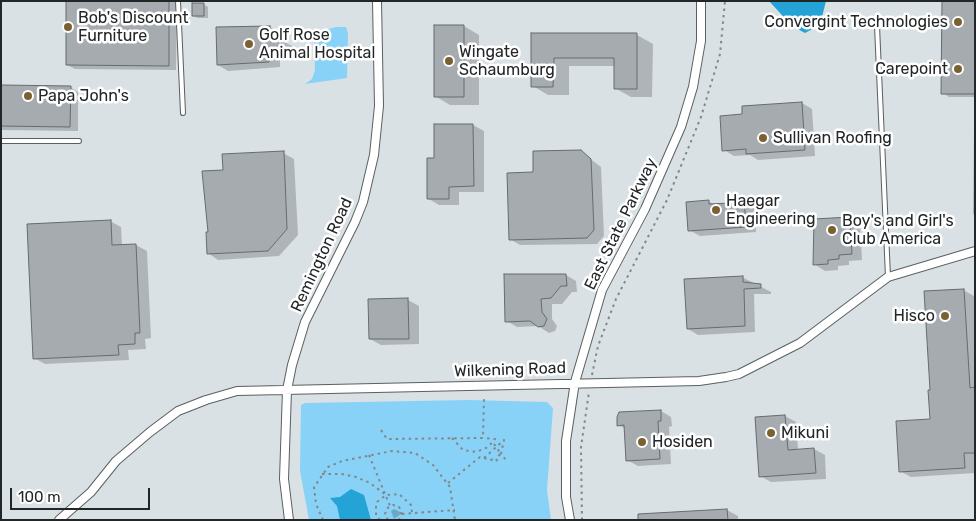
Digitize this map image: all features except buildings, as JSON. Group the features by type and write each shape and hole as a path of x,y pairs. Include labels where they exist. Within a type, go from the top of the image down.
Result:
{"street":[{"name":"Remington Road","path":"289,520 284,480 286,390 305,322 355,222 363,202 374,155 379,106 377,1"},
{"name":"East State Parkway","path":"570,520 566,497 566,441 575,382 602,290 645,209 682,127 693,86 701,40 701,1"},
{"name":"Wilkening Road","path":"59,520 91,492 116,461 178,411 206,400 237,392 575,382 699,381 739,374 800,343 888,277 975,251"}],"lane":[{"path":"178,1 183,114"},
{"path":"877,26 888,277"},
{"path":"1,141 79,141"}],"path":[{"path":"582,520 581,447 590,382 598,346 630,268 667,200 701,117 720,54 725,1"},
{"path":"483,438 484,399"},
{"path":"382,430 387,439 452,438 483,438 496,439 483,451 470,452 463,450 455,444 452,438"},
{"path":"448,483 480,457 483,458 491,460 501,454 504,440 483,458"},
{"path":"493,443 506,460"},
{"path":"323,520 314,492 317,480 322,474 334,464 392,451 415,454 433,465 448,483 454,500 455,520"},
{"path":"369,455 390,506"},
{"path":"495,458 500,464"},
{"path":"322,474 342,474 356,477 370,483 386,495"},
{"path":"380,520 376,515 377,502 386,495 399,494 411,506 412,513"},
{"path":"390,506 398,506 402,514"},
{"path":"388,520 385,512 390,506"},
{"path":"402,514 454,510"},
{"path":"399,520 402,514"}],"shaded area":[{"path":"769,1 826,1 820,25 805,33 792,26"},
{"path":"336,27 346,27 348,33 347,78 305,84 312,79 315,70 314,33"},
{"path":"468,400 547,402 553,408 547,490 551,520 309,520 300,471 301,405 305,403"},
{"path":"351,489 364,495 371,520 340,520 337,506 330,498 340,497"}],"place":[{"name":"Convergint Technologies","path":"958,22"},
{"name":"Bob's Discount Furniture","path":"68,27"},
{"name":"Golf Rose Animal Hospital","path":"249,44"},
{"name":"Wingate Schaumburg","path":"449,61"},
{"name":"Carepoint","path":"958,69"},
{"name":"Papa John's","path":"28,96"},
{"name":"Sullivan Roofing","path":"763,138"},
{"name":"Haegar Engineering","path":"716,210"},
{"name":"Boy's and Girl's Club America","path":"832,230"},
{"name":"Hisco","path":"945,316"},
{"name":"Mikuni","path":"771,433"},
{"name":"Hosiden","path":"642,442"}]}
